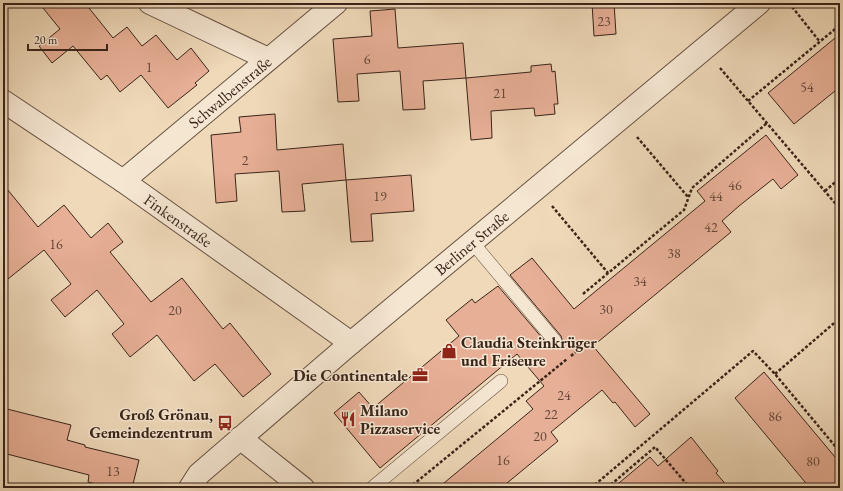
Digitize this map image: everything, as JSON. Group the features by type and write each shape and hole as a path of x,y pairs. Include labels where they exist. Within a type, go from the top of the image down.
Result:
{"street":[{"path":"150,3 268,59"},
{"name":"Schwalbenstraße","path":"123,181 336,3"},
{"name":"Berliner Straße","path":"190,488 200,474 350,343 759,3"},
{"name":"Finkenstraße","path":"3,101 123,181 350,343"},
{"path":"240,438 303,488"}],"lane":[{"path":"472,242 555,341"},
{"path":"372,488 502,381"}],"path":[{"path":"790,3 820,42"},
{"path":"748,101 840,25"},
{"path":"704,49 840,209"},
{"path":"621,118 689,198"},
{"path":"583,294 684,210 692,188 768,124"},
{"path":"824,191 840,178"},
{"path":"537,187 608,273"},
{"path":"775,374 840,318"},
{"path":"409,488 586,343"},
{"path":"591,488 753,351 775,374 840,452"},
{"path":"607,488 655,447 690,488"}],"building":[{"path":"39,3 85,3 113,38 127,27 142,46 156,35 177,60 191,48 209,71 195,83 197,85 168,108 141,75 120,92 107,75 101,80 73,46 52,63 39,46 60,29"},
{"path":"592,3 614,3 616,34 594,36"},
{"path":"395,9 398,48 463,43 466,78 423,81 425,109 403,110 400,71 357,74 359,101 338,102 333,39 372,36 370,11"},
{"path":"840,34 840,87 794,124 768,93"},
{"path":"551,64 552,72 555,71 558,104 554,104 555,114 535,116 534,108 491,111 492,138 471,140 466,78 531,72 531,66"},
{"path":"275,114 277,150 343,144 346,180 302,184 305,211 282,212 279,171 235,174 237,201 216,203 211,135 241,132 239,117"},
{"path":"766,135 798,175 781,189 773,179 739,206 722,221 731,232 593,346 650,414 635,427 615,402 613,403 602,390 551,432 558,441 501,488 438,488 533,409 526,401 544,386 517,354 380,468 334,413 359,392 373,408 459,336 446,320 472,299 475,303 498,286 549,346 553,349 560,347 563,343 561,336 510,275 532,258 574,309 705,201 697,191"},
{"path":"411,175 414,211 371,214 373,241 351,242 346,180"},
{"path":"3,184 38,227 64,205 91,238 108,223 123,242 110,252 151,302 182,278 223,329 230,323 271,374 243,397 215,364 194,381 157,335 130,357 112,334 124,324 97,290 65,317 51,300 71,284 44,250 3,283"},
{"path":"764,372 840,463 840,488 810,488 735,398"},
{"path":"3,408 71,425 67,440 85,445 85,447 139,460 132,488 111,488 88,482 89,475 3,453"},
{"path":"691,437 718,471 716,473 729,488 613,488 650,457 658,466"}],"place":[{"name":"Claudia Steinkrüger und Friseure","path":"449,351"},
{"name":"Die Continentale","path":"420,375"},
{"name":"Milano Pizzaservice","path":"348,419"},
{"name":"Groß Grönau, Gemeindezentrum","path":"225,423"}]}
